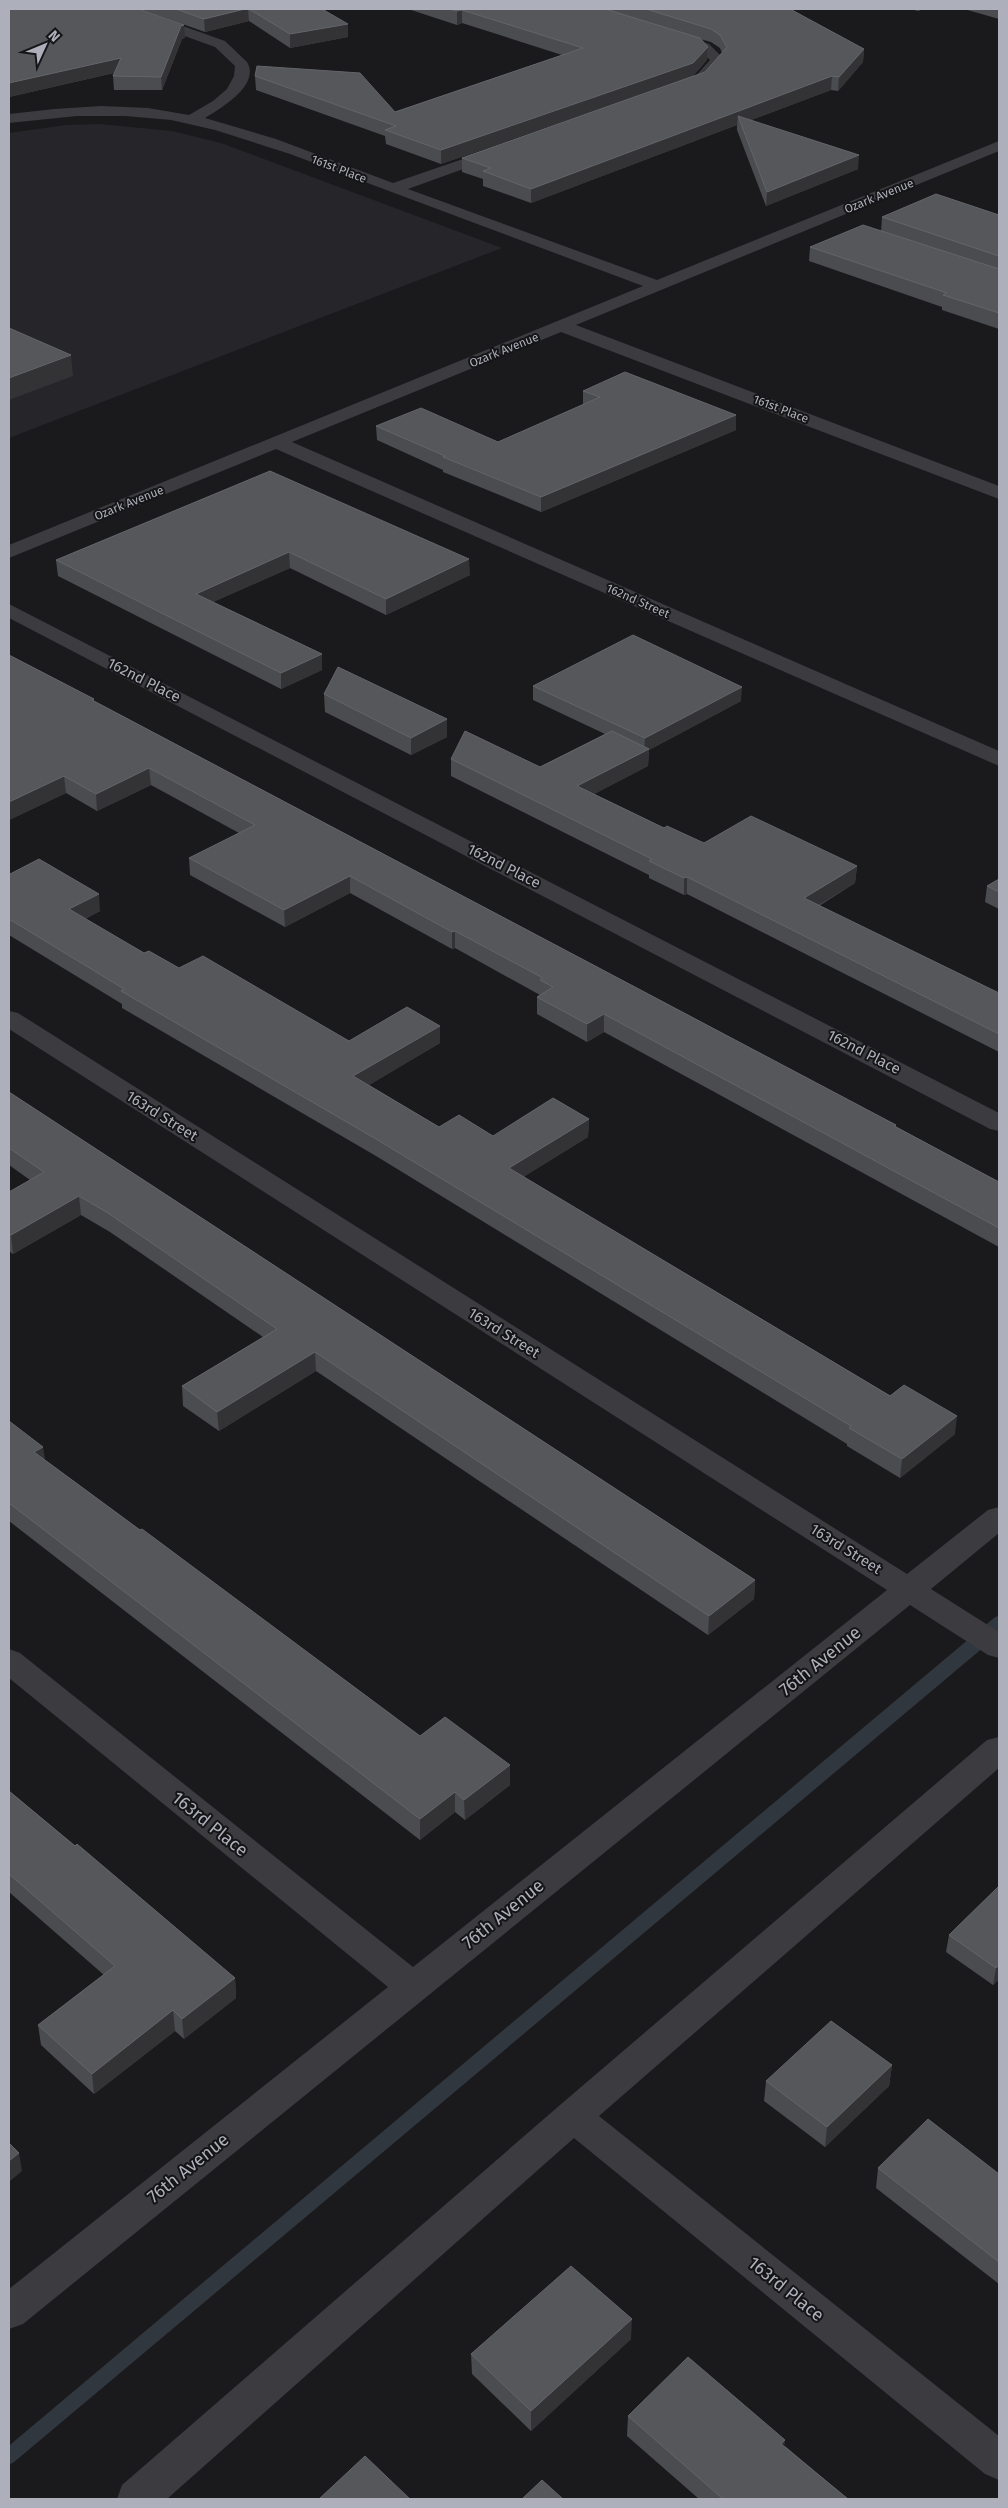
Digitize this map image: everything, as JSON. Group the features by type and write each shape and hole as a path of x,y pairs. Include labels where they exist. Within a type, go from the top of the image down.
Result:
{"street":[{"path":"123,9 220,44 242,65 242,77 237,90 192,120"},
{"path":"660,32 705,47 713,52 718,60 699,81 680,88"},
{"name":"161st Place","path":"9,119 90,112 143,113 192,120 266,141 658,286"},
{"path":"392,188 513,146"},
{"name":"Ozark Avenue","path":"9,552 999,146"},
{"path":"823,219 842,225"},
{"name":"161st Place","path":"562,326 999,493"},
{"name":"162nd Street","path":"278,443 999,759"},
{"name":"162nd Place","path":"9,610 999,1123"},
{"name":"163rd Street","path":"9,1018 999,1647"},
{"name":"76th Avenue","path":"9,2312 999,1517"},
{"name":"163rd Place","path":"9,1661 412,1987"},
{"path":"137,2499 573,2116 999,1749"},
{"name":"163rd Place","path":"573,2116 999,2461"}],"shaded area":[{"path":"100,124 172,131 221,143 502,248 9,438 9,133 66,125"}],"building":[{"path":"9,9 139,9 184,25 181,26 161,77 113,76 121,58 9,83"},
{"path":"176,9 245,9 204,19"},
{"path":"249,9 322,9 348,24 290,34"},
{"path":"449,9 605,9 700,38 708,47 693,63 441,150 385,130 396,126 255,76 257,66 360,73 395,112 583,48 462,10"},
{"path":"646,9 790,9 864,49 839,77 832,76 531,189 483,171 491,168 462,158 705,72 727,47 720,35 711,29"},
{"path":"738,116 859,155 767,192"},
{"path":"936,194 999,215 999,256 882,217"},
{"path":"863,225 999,269 999,313 943,295 947,293 810,247"},
{"path":"9,328 71,355 9,378"},
{"path":"625,372 736,415 541,497 443,457 445,456 376,426 421,408 498,442 600,397 583,391"},
{"path":"270,471 469,559 386,599 289,552 196,594 322,654 281,673 56,560"},
{"path":"633,635 742,687 645,738 533,686"},
{"path":"9,655 896,1125 894,1126 999,1182 999,1228 604,1014 587,1024 537,997 553,987 540,980 543,978 455,931 452,932 350,876 284,910 189,858 255,825 149,768 96,794 64,776 9,802"},
{"path":"338,667 447,719 411,738 324,694"},
{"path":"465,731 540,767 612,731 649,749 577,786 664,828 667,826 704,843 751,816 857,866 804,898 999,993 999,1034 687,877 684,878 649,861 652,859 451,759"},
{"path":"39,859 99,894 69,909 144,953 149,951 179,968 203,956 349,1041 407,1007 440,1026 353,1076 439,1127 459,1115 493,1136 553,1098 589,1119 509,1168 890,1396 904,1385 957,1416 902,1459 849,1428 851,1426 376,1139 121,991 124,989 9,919 9,873"},
{"path":"999,879 999,892 987,886"},
{"path":"9,1092 755,1580 709,1616 315,1352 217,1412 182,1386 277,1329 108,1213 79,1196 11,1235 9,1234 9,1192 44,1172 9,1148"},
{"path":"9,1421 43,1447 34,1452 140,1530 142,1529 420,1736 445,1717 510,1765 464,1800 455,1792 420,1819 9,1503"},
{"path":"9,1791 75,1846 77,1844 235,1978 182,2019 173,2010 92,2074 38,2025 115,1966 9,1874"},
{"path":"999,1886 999,1965 996,1968 949,1935"},
{"path":"831,2021 892,2065 827,2127 766,2081"},
{"path":"928,2119 999,2174 999,2262 878,2168"},
{"path":"9,2143 19,2153 9,2161"},
{"path":"571,2266 632,2319 531,2411 471,2354"},
{"path":"688,2357 785,2440 781,2444 848,2499 723,2499 628,2416"},
{"path":"365,2456 410,2499 319,2499"},
{"path":"542,2480 563,2499 522,2499"}],"waterway":[{"path":"9,2456 999,1624"}]}
